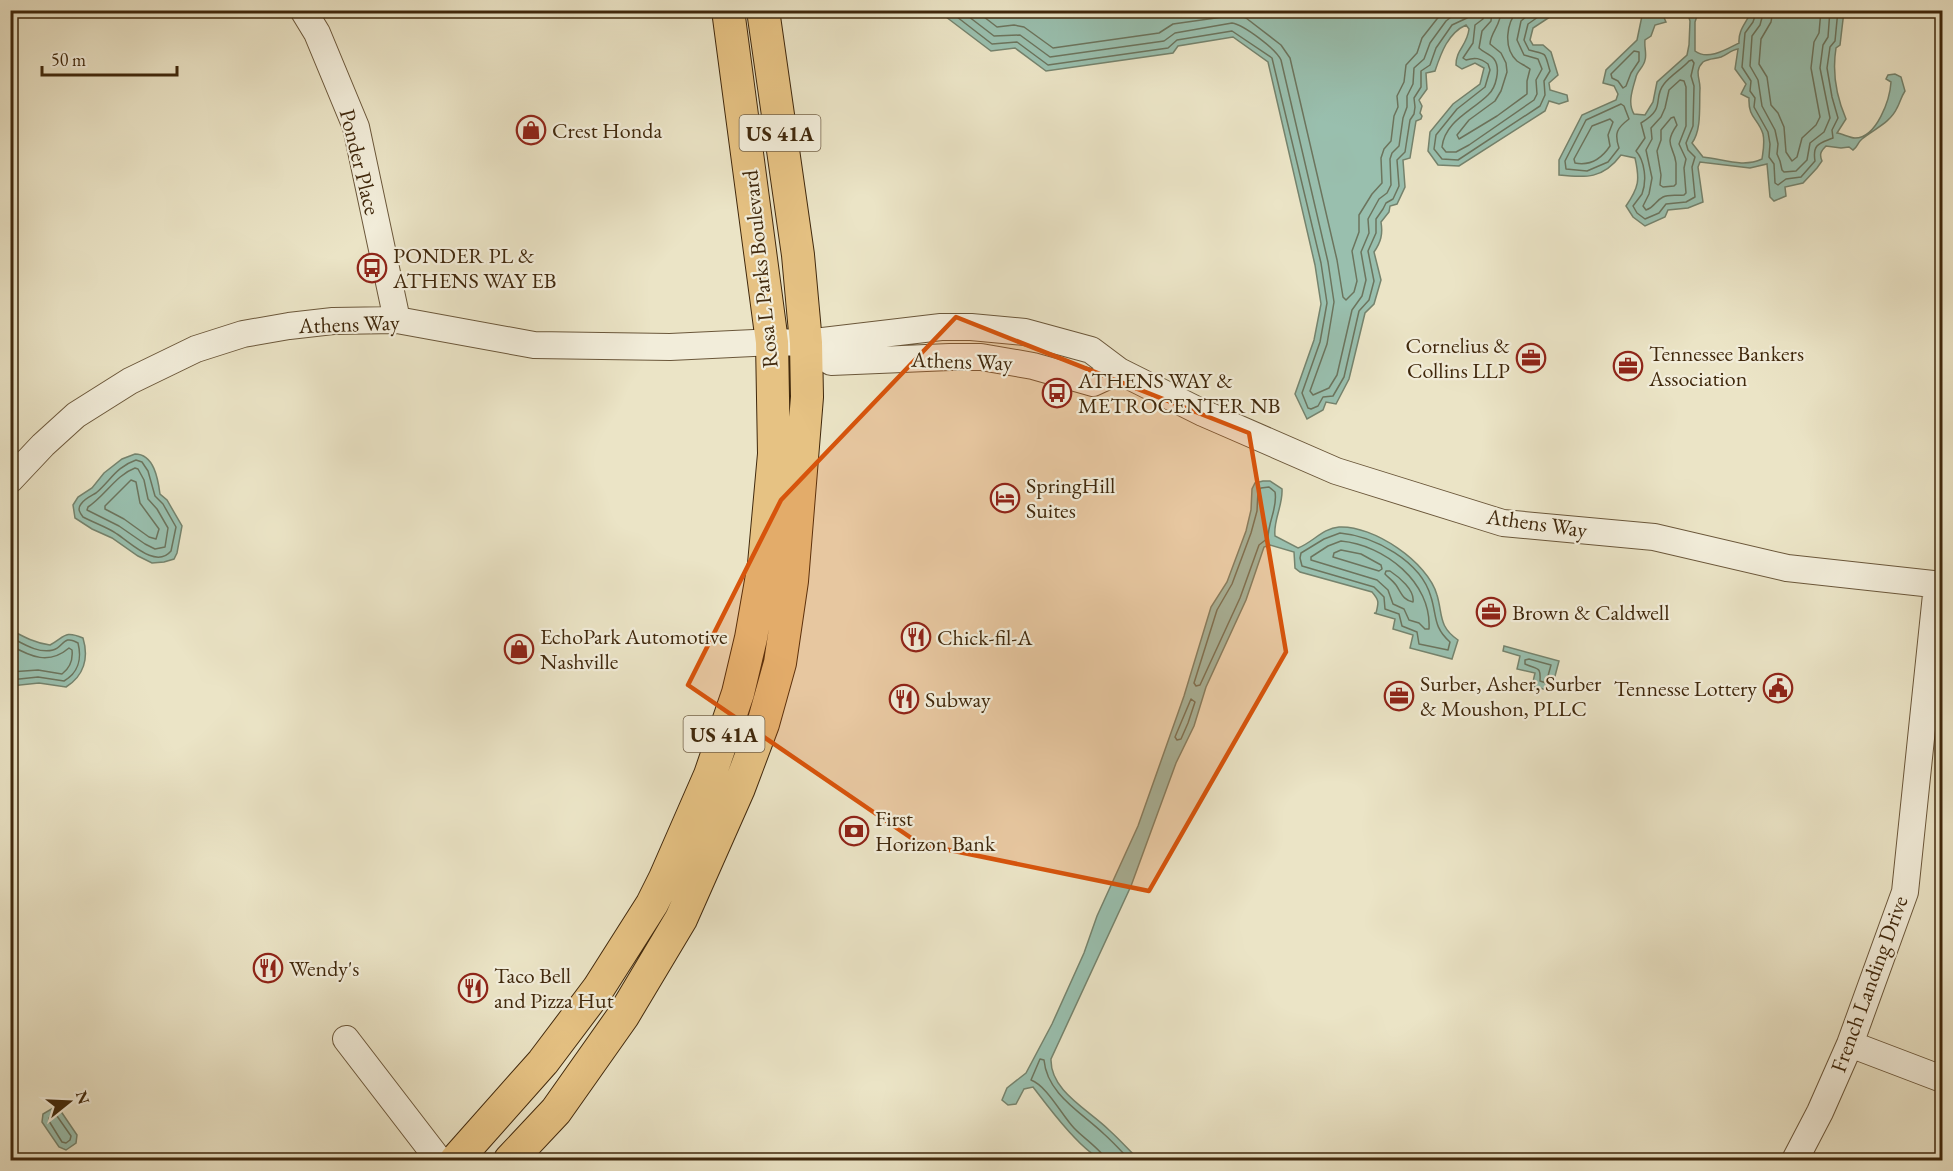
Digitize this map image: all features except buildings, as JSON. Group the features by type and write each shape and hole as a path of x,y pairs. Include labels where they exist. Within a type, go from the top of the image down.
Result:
{"main road":[{"name":"Rosa L Parks Boulevard","path":"456,1161 543,1062 598,989 652,904 710,775 738,693 751,638 764,564 774,454 772,342 728,10"},
{"name":"Rosa L Parks Boulevard","path":"510,1161 556,1111 603,1045 681,919 740,788 763,724 780,663 792,581 807,397 806,343 798,255 763,10"}],"street":[{"name":"Ponder Place","path":"303,10 317,33 356,127 397,320"},
{"name":"Athens Way","path":"10,480 76,415 130,381 196,349 243,334 289,326 333,321 397,320 496,340 534,345 670,347 772,342 806,343 941,327 993,328 1025,332 1091,350 1119,371 1203,414 1336,471 1503,523 1654,537 1787,568 1940,585"},
{"name":"French Landing Drive","path":"1795,1161 1850,1044 1905,892 1940,585"},
{"path":"346,1039 439,1161"},
{"path":"1850,1044 1942,1079"}],"highlighted area":[{"path":"956,317 1249,433 1286,652 1149,891 920,844 688,685 781,500"}],"water":[{"path":"942,11 1559,11 1533,28 1530,40 1533,45 1543,45 1551,52 1558,75 1549,83 1550,90 1567,95 1568,101 1559,104 1549,101 1545,111 1459,166 1438,165 1428,151 1430,132 1453,104 1480,84 1484,68 1475,63 1462,69 1456,65 1469,29 1466,25 1454,33 1435,71 1426,73 1427,89 1419,100 1422,106 1420,113 1422,116 1416,121 1410,158 1403,160 1405,187 1397,204 1390,206 1389,212 1381,222 1381,238 1374,252 1381,280 1374,304 1365,313 1349,379 1336,404 1326,402 1323,410 1307,419 1295,394 1314,340 1321,304 1315,265 1268,62 1233,37 1178,46 1173,53 1046,71 1015,48 991,51 942,14"},
{"path":"1643,11 1661,11 1666,22 1655,25 1651,36 1645,40 1645,60 1637,75 1631,96 1634,114 1645,115 1653,102 1657,82 1687,55 1690,21 1687,11 1695,11 1697,16 1695,51 1706,55 1723,51 1739,43 1741,30 1751,11 1844,11 1840,45 1836,48 1834,66 1837,93 1846,119 1837,133 1855,138 1870,132 1881,116 1888,98 1891,82 1886,79 1888,75 1895,74 1901,77 1905,91 1890,118 1862,139 1856,148 1853,150 1849,147 1826,146 1821,153 1822,161 1817,168 1803,183 1785,187 1786,196 1774,201 1770,197 1767,164 1750,168 1700,162 1698,167 1703,202 1688,208 1668,210 1665,217 1645,226 1633,217 1626,206 1634,194 1637,183 1638,172 1635,158 1621,155 1608,169 1593,175 1578,177 1559,175 1559,160 1582,115 1616,100 1618,94 1614,86 1603,83 1606,70 1637,40","holes":["1738,49 1735,69 1746,84 1741,94 1749,98 1750,110 1763,134 1762,159 1755,162 1740,163 1703,157 1692,143 1699,124 1698,72 1700,65"]},
{"path":"135,454 147,458 151,463 160,494 167,500 182,526 174,559 152,563 75,518 73,505 78,497 92,488 104,473 122,459"},
{"path":"1270,481 1282,489 1275,536 1298,548 1328,530 1339,527 1353,528 1383,539 1411,558 1423,570 1437,595 1444,625 1458,640 1452,659 1410,648 1413,635 1393,629 1395,619 1374,613 1376,613 1378,601 1372,592 1300,572 1295,568 1294,552 1270,545 1264,547 1246,600 1206,687 1194,726 1176,763 1131,886 1051,1059 1052,1070 1064,1090 1113,1133 1139,1160 1105,1160 1087,1150 1077,1140 1033,1087 1024,1089 1016,1104 1008,1105 1002,1100 1007,1088 1026,1073 1052,1024 1138,826 1184,696 1211,607 1227,582 1246,531 1251,510 1252,489 1255,483"},
{"path":"11,630 34,641 50,645 68,635 83,638 85,659 81,672 66,687 39,683 11,686"},
{"path":"1504,646 1559,661 1551,691 1532,686 1535,673 1517,669 1520,656 1503,651"},
{"path":"53,1108 60,1110 77,1135 76,1143 66,1150 59,1147 42,1122 43,1114"}],"place":[{"name":"Crest Honda","path":"531,130"},
{"name":"PONDER PL & ATHENS WAY EB","path":"372,268"},
{"name":"Cornelius & Collins LLP","path":"1531,358"},
{"name":"Tennessee Bankers Association","path":"1628,366"},
{"name":"ATHENS WAY & METROCENTER NB","path":"1057,393"},
{"name":"SpringHill Suites","path":"1005,498"},
{"name":"Brown & Caldwell","path":"1491,612"},
{"name":"Chick-fil-A","path":"916,637"},
{"name":"EchoPark Automotive Nashville","path":"519,649"},
{"name":"Tennesse Lottery","path":"1778,688"},
{"name":"Surber, Asher, Surber & Moushon, PLLC","path":"1399,696"},
{"name":"Subway","path":"904,699"},
{"name":"First Horizon Bank","path":"854,831"},
{"name":"Wendy's","path":"268,968"},
{"name":"Taco Bell and Pizza Hut","path":"473,988"}]}
